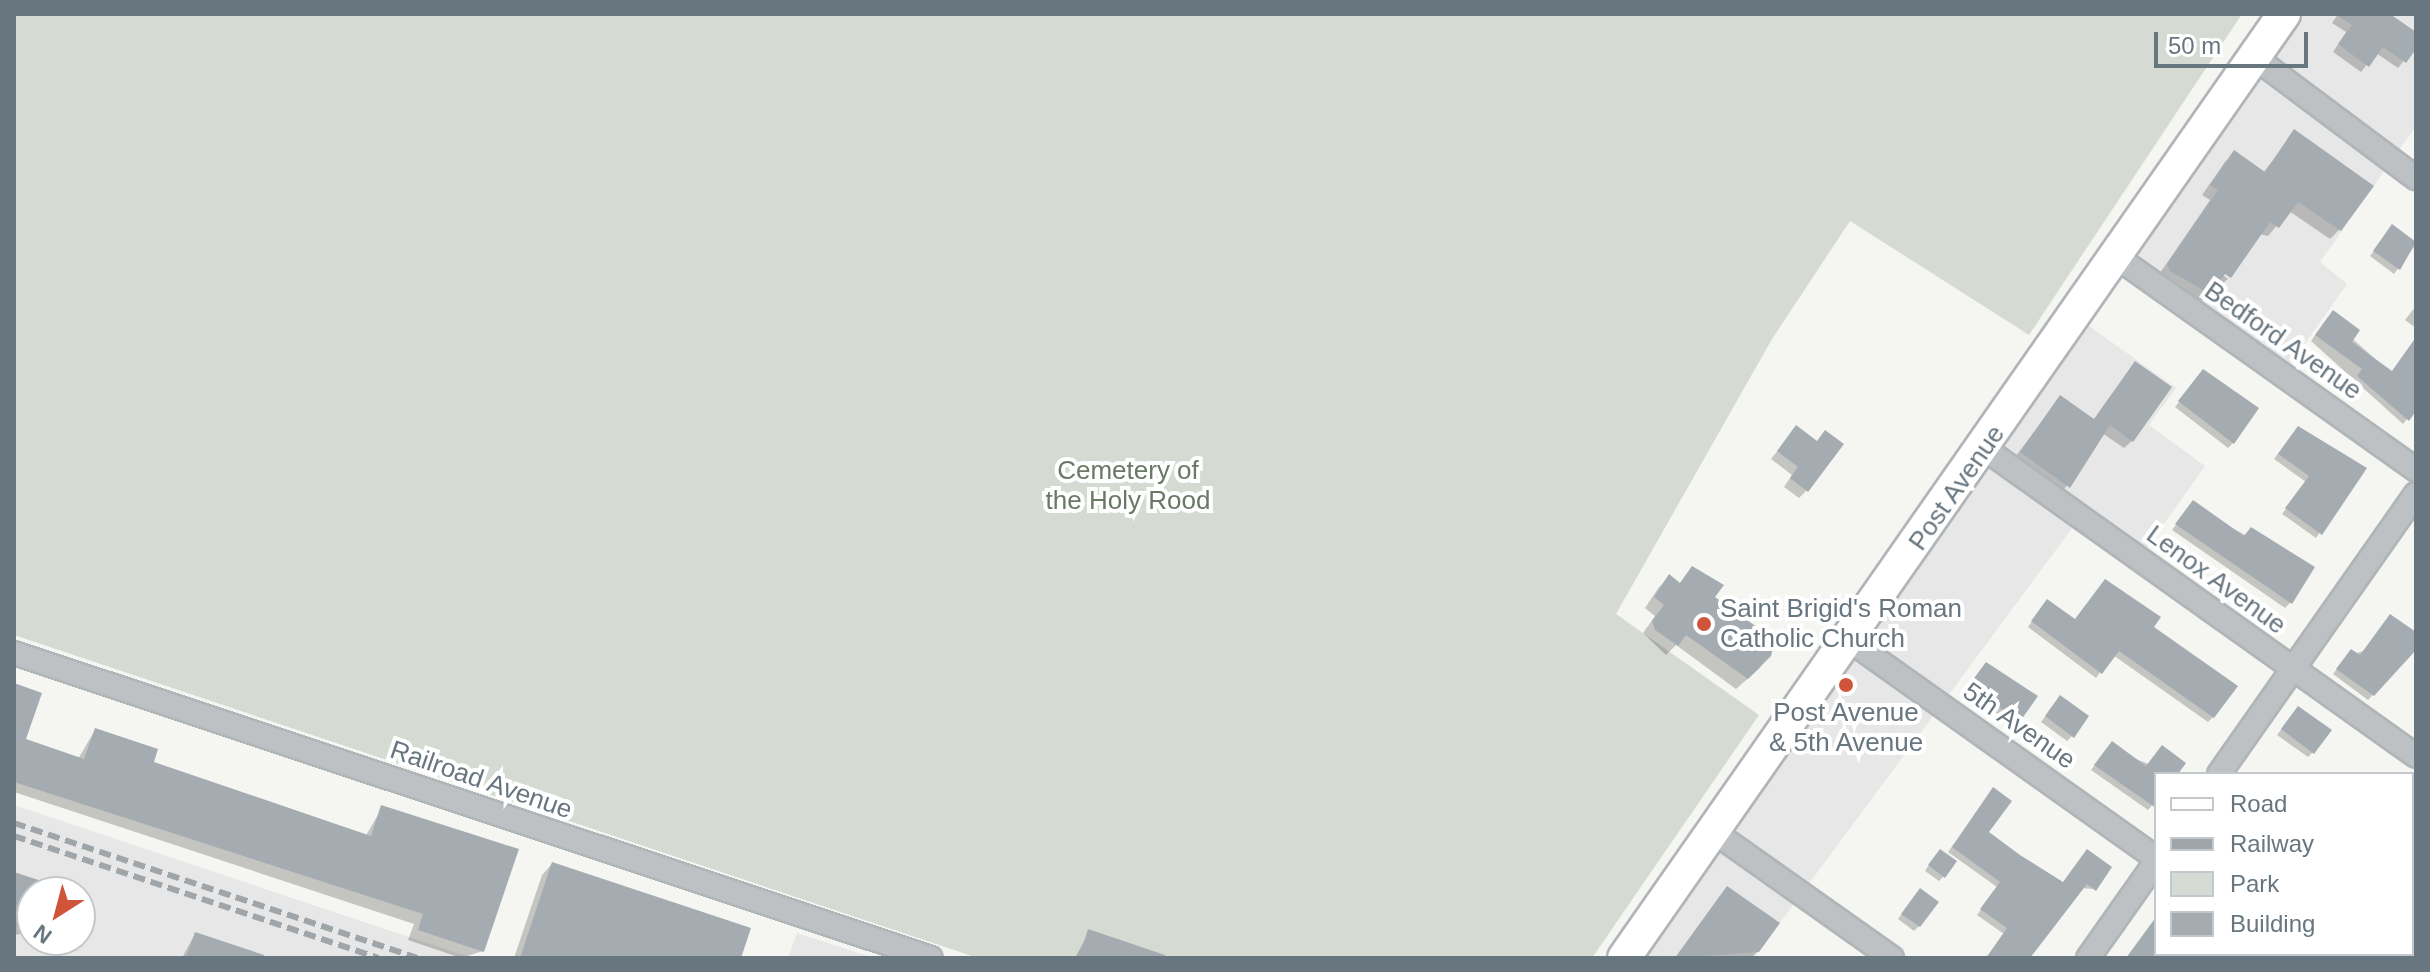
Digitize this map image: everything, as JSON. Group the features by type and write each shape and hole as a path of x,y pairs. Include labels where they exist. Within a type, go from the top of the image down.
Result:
{"main road":[{"name":"Post Avenue","path":"1624,958 1985,449 2284,14"}],"street":[{"path":"2254,57 2416,178"},
{"name":"Bedford Avenue","path":"2118,258 2416,470"},
{"name":"Lenox Avenue","path":"1985,449 2416,756"},
{"path":"2220,772 2416,494"},
{"name":"5th Avenue","path":"1849,640 2154,859"},
{"name":"Railroad Avenue","path":"14,653 931,958"},
{"path":"1714,832 1892,958"},
{"path":"2088,958 2154,863"}],"shaded area":[{"path":"2279,14 2416,14 2416,126 2320,262 2347,284 2283,375 2115,253"},
{"path":"2075,316 2176,388 2149,425 2205,466 2136,563 2078,520 1754,958 1623,958"},
{"path":"14,805 472,958 14,958"},
{"path":"797,933 874,958 788,958"}],"green space":[{"name":"Cemetery of the Holy Rood","path":"16,14 2242,14 2029,335 1850,221 1772,339 1616,614 1759,715 1592,958 978,958 14,635"}],"building":[{"path":"2335,14 2390,14 2416,32 2416,49 2406,63 2383,47 2369,67 2338,44 2352,25"},
{"path":"2294,129 2374,186 2341,231 2298,202 2279,228 2270,222 2231,278 2225,274 2210,294 2170,271 2167,264 2218,190 2210,185 2234,150 2265,172"},
{"path":"2392,224 2416,242 2400,270 2373,251"},
{"path":"2333,310 2360,330 2352,342 2392,371 2416,337 2416,411 2409,421 2357,376 2362,369 2315,335"},
{"path":"2135,361 2172,387 2133,442 2110,425 2070,488 2020,452 2060,395 2094,419"},
{"path":"2203,369 2259,408 2234,444 2178,401"},
{"path":"1796,425 1817,441 1825,430 1844,444 1808,492 1790,478 1798,467 1777,451"},
{"path":"2298,426 2367,468 2322,535 2285,508 2309,476 2278,454"},
{"path":"2193,500 2244,536 2251,527 2315,567 2292,604 2175,524"},
{"name":"Saint Brigid's Roman Catholic Church","path":"1692,566 1724,585 1715,597 1775,640 1771,656 1748,679 1686,635 1678,646 1655,630 1652,621 1664,605 1654,597 1669,574 1680,583"},
{"path":"2105,579 2161,617 2154,627 2238,686 2214,718 2119,651 2102,674 2031,621 2047,599 2075,619"},
{"path":"2390,614 2416,632 2416,650 2374,696 2336,669 2351,649 2360,655"},
{"path":"1986,662 2038,696 2021,720 1966,689"},
{"path":"14,683 42,693 26,739 84,759 95,728 158,749 154,762 371,836 381,805 519,849 484,952 418,930 423,914 14,782"},
{"path":"2060,695 2089,716 2074,738 2045,716"},
{"path":"2298,706 2332,730 2314,754 2281,729"},
{"path":"2112,741 2146,766 2162,745 2186,763 2179,772 2154,772 2154,807 2094,765"},
{"path":"1993,787 2012,801 1989,832 2020,855 2063,882 2087,849 2112,867 2096,891 2087,884 2030,958 1986,958 2007,928 1980,909 2000,882 1952,847"},
{"path":"1940,849 1957,861 1945,878 1928,865"},
{"path":"552,862 751,928 741,958 520,958"},
{"path":"14,872 26,876 16,876 14,927"},
{"path":"1727,886 1780,923 1759,952 1675,958"},
{"path":"1920,888 1939,902 1920,927 1901,914"},
{"path":"2154,920 2156,958 2126,958"},
{"path":"1088,929 1165,955 1165,958 1079,958"},
{"path":"195,932 264,955 264,958 186,958"}],"railway":[{"path":"14,823 417,958"},
{"path":"14,836 378,958"}],"place":[{"name":"Saint Brigid's Roman Catholic Church","path":"1704,624"},
{"name":"Post Avenue & 5th Avenue","path":"1846,685"}]}
